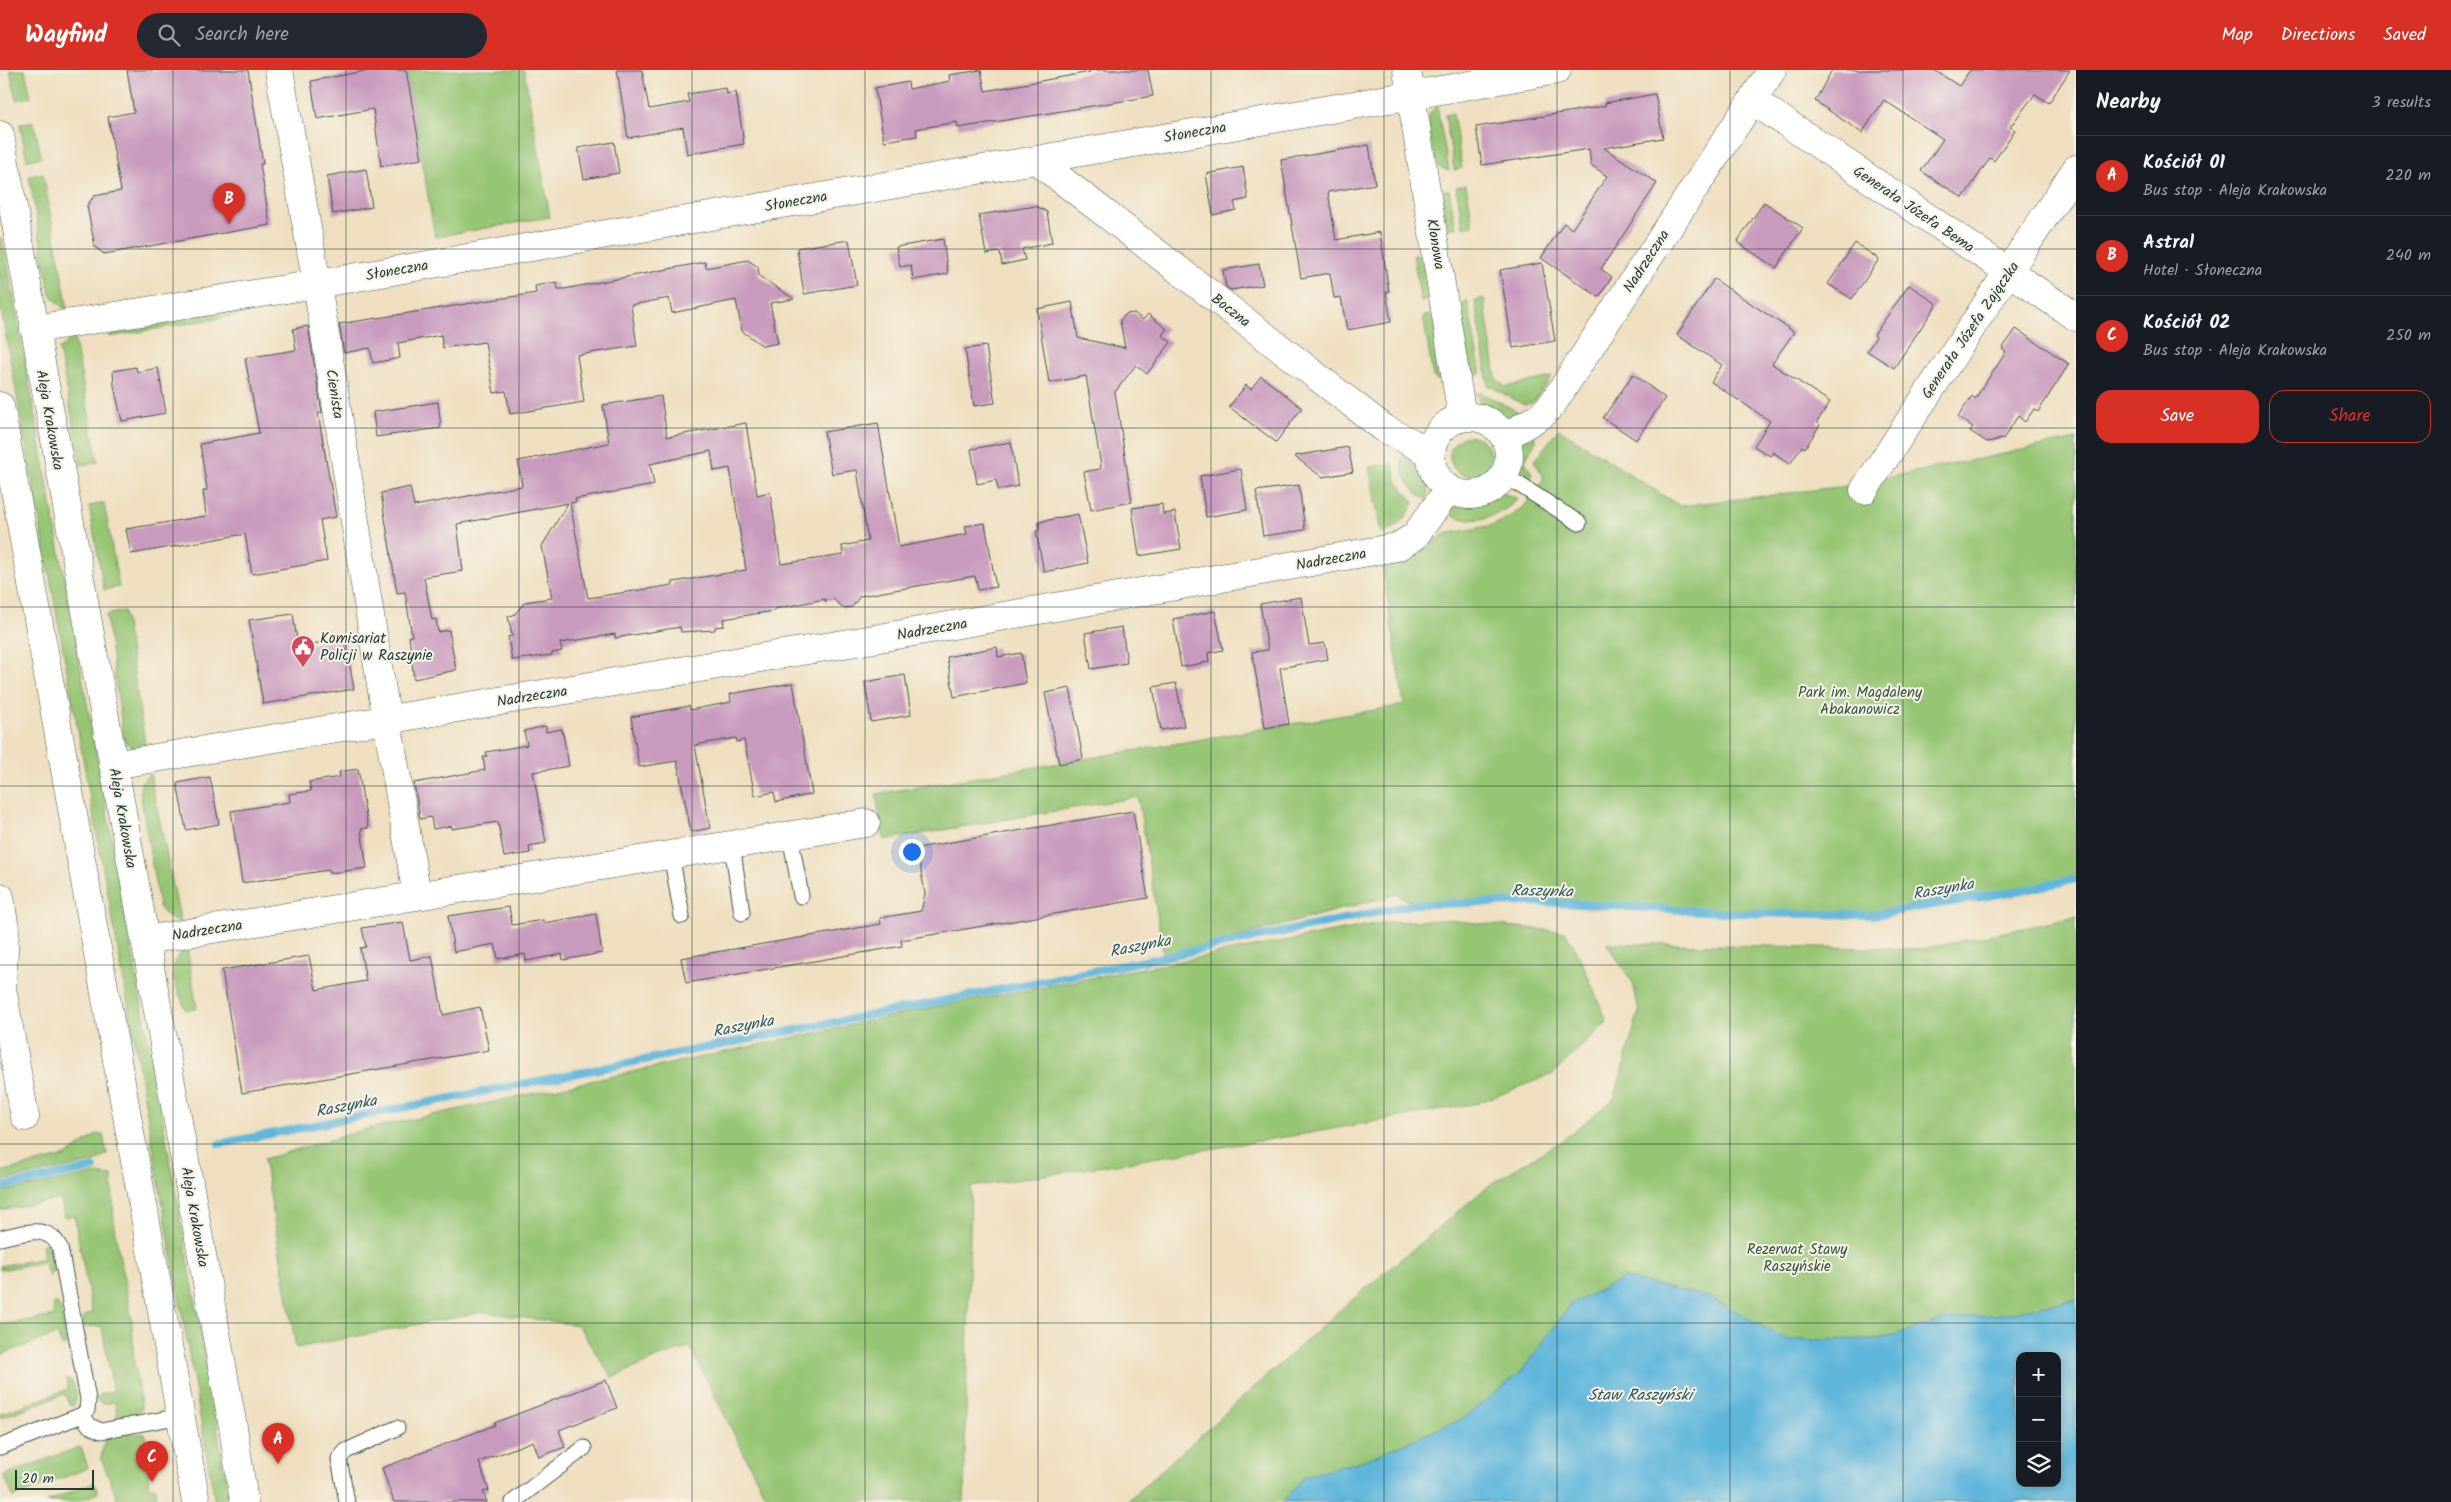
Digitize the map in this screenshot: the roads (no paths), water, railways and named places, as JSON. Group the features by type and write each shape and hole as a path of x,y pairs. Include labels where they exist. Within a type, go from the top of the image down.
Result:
{"street":[{"name":"Cienista","path":"279,70 317,284 387,719"},
{"name":"Słoneczna","path":"34,329 317,284 1036,160 1410,82 1557,70"},
{"name":"Nadrzeczna","path":"1505,437 1542,415 1553,403 1772,70"},
{"name":"Klonowa","path":"1410,82 1462,417"},
{"name":"Generała Józefa Bema","path":"1752,100 2076,317"},
{"name":"Aleja Krakowska","path":"0,134 233,1427 244,1502"},
{"name":"Boczna","path":"1036,160 1385,429 1431,453"},
{"name":"Generała Józefa Zajączka","path":"1864,490 2076,169"},
{"path":"0,406 196,1502"},
{"path":"1462,417 1475,417 1487,420 1497,427 1505,437 1509,450 1504,475 1496,485 1486,492 1473,495 1461,494 1449,489 1435,474 1431,453 1434,441 1440,430 1450,422 1462,417"},
{"name":"Nadrzeczna","path":"113,765 878,639 1397,547 1414,537 1449,489"},
{"path":"387,719 417,896"},
{"name":"Nadrzeczna","path":"145,940 866,823"},
{"path":"0,897 6,930 2,988 25,1117"}],"lane":[{"path":"1504,475 1579,523"},
{"path":"790,835 802,896"},
{"path":"732,845 742,913"},
{"path":"671,854 682,916"},
{"path":"0,1238 39,1231 50,1234 60,1248 88,1399 87,1410 82,1415 0,1447"},
{"path":"82,1415 90,1426 101,1431 182,1416"},
{"path":"347,1502 339,1459 346,1451 397,1428"},
{"path":"513,1502 584,1448"}],"water":[{"name":"Staw Raszyński","path":"1624,1278 1709,1297 1788,1340 1879,1339 1946,1320 2007,1313 2076,1299 2076,1502 1283,1502 1305,1476 1365,1460 1462,1419 1521,1372 1571,1304"}],"waterway":[{"name":"Raszynka","path":"219,1144 1164,957 1415,904 1542,902 1739,913 1873,915 2029,889 2076,879"},
{"name":"Raszynka","path":"0,1187 94,1168"}],"place":[{"name":"Astral","path":"229,224"},
{"name":"Komisariat Policji w Raszynie","path":"303,668"},
{"name":"Kościół 01","path":"278,1464"},
{"name":"Kościół 02","path":"152,1482"}],"park label":[{"name":"Park im. Magdaleny Abakanowicz","path":"1860,700"},
{"name":"Rezerwat Stawy Raszyńskie","path":"1797,1258"}]}
